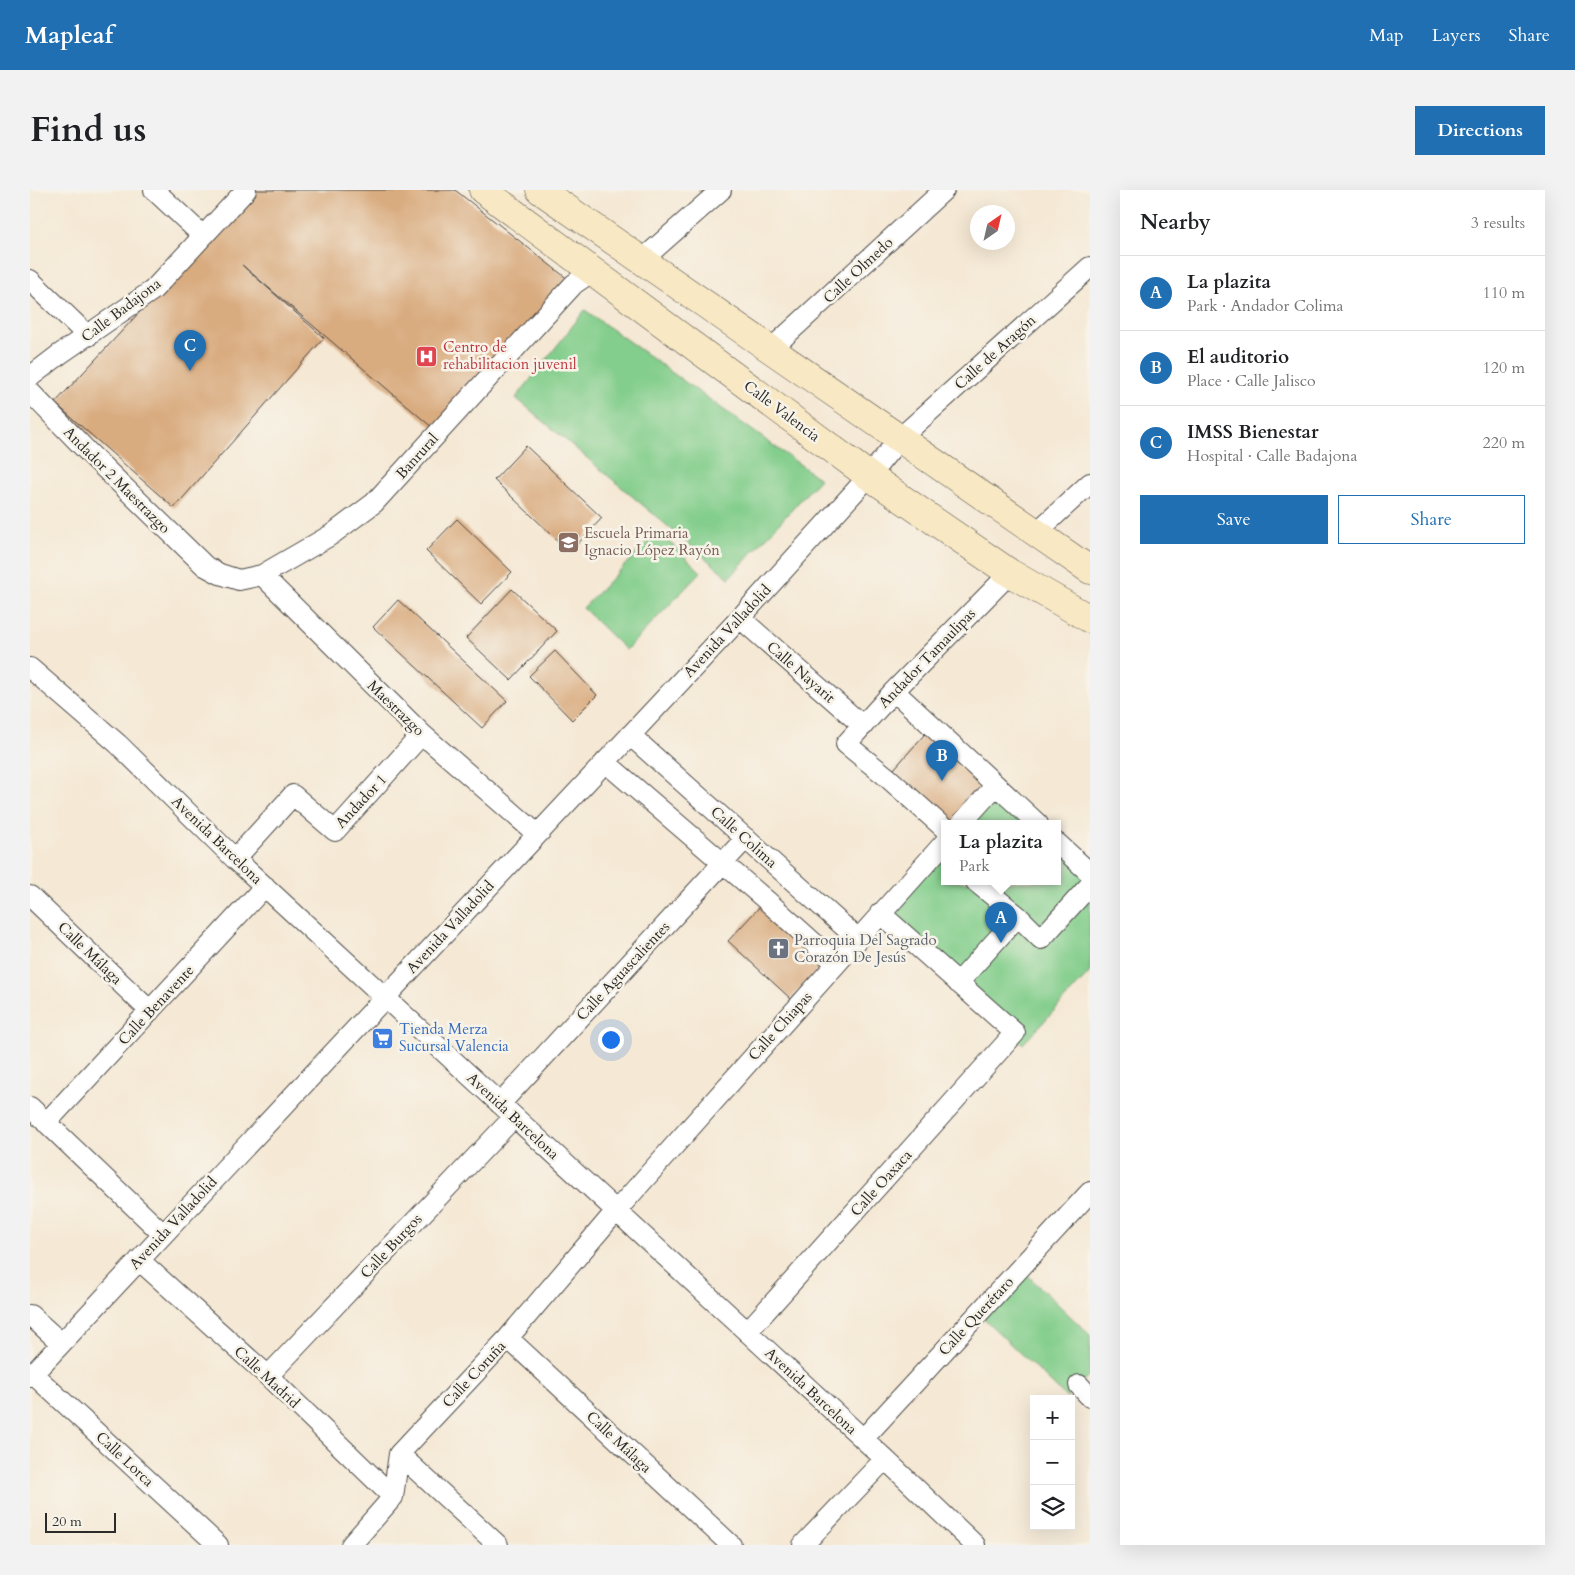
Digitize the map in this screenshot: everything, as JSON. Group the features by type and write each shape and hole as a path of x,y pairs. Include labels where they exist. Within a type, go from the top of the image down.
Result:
{"street":[{"path":"154,190 204,236"},
{"name":"Calle Badajona","path":"30,377 153,290 246,190"},
{"path":"540,190 1090,570"},
{"path":"642,260 721,190"},
{"name":"Calle Olmedo","path":"771,349 944,190"},
{"name":"Calle Valencia","path":"487,191 869,476 1010,573 1090,619"},
{"name":"Calle de Aragón","path":"869,476 900,438 1090,267"},
{"name":"Banrural","path":"206,566 220,574 239,580 262,575 331,535 374,503 574,284 594,271"},
{"path":"30,280 88,336"},
{"name":"Andador 2 Maestrazgo","path":"30,392 89,453 206,566"},
{"name":"Avenida Valladolid","path":"31,1375 740,618 869,476"},
{"path":"1036,533 1090,482"},
{"name":"Andador Tamaulipas","path":"941,825 887,776 846,744 894,691 1010,573"},
{"name":"Maestrazgo","path":"262,575 422,734 537,834"},
{"name":"Calle Nayarit","path":"740,618 863,726"},
{"name":"Avenida Barcelona","path":"30,668 118,744 235,859 885,1459 974,1545"},
{"path":"894,691 1034,820"},
{"name":"Andador 1","path":"235,859 293,795 335,831 422,734"},
{"name":"Calle Colima","path":"630,735 858,939"},
{"path":"605,762 766,900 836,963"},
{"path":"965,820 996,785"},
{"name":"Calle Aguascalientes","path":"507,1110 746,838"},
{"path":"1061,846 1090,874"},
{"name":"Calle Chiapas","path":"616,1211 880,914 941,850"},
{"path":"980,885 1018,916 1041,939 1090,885"},
{"name":"Calle Benavente","path":"46,1123 265,886"},
{"name":"Calle Málaga","path":"30,896 150,1010"},
{"path":"880,914 958,983 1018,916"},
{"name":"Calle Oaxaca","path":"747,1332 1015,1033 958,983"},
{"path":"30,1107 163,1234"},
{"name":"Calle Burgos","path":"268,1376 507,1110"},
{"name":"Calle Querétaro","path":"862,1439 1090,1192"},
{"name":"Calle Coruña","path":"399,1454 508,1338 616,1211"},
{"name":"Calle Madrid","path":"138,1260 268,1376 392,1497"},
{"path":"30,1315 61,1344"},
{"name":"Calle Málaga","path":"508,1338 731,1545"},
{"name":"Calle Lorca","path":"31,1375 218,1545"},
{"path":"351,1545 392,1497 399,1454"},
{"path":"399,1454 498,1545"},
{"path":"803,1545 885,1459"}],"green space":[{"path":"585,310 820,479 729,578 516,398"},
{"path":"658,531 701,572 626,650 583,608"},
{"path":"996,785 1034,820 965,820"},
{"path":"941,846 941,885 1061,885 1061,846 1090,873 1090,972 1023,1044 880,913"},
{"path":"1020,1268 1090,1335 1090,1374 1070,1395 1064,1395 978,1313"}],"building":[{"path":"253,190 455,190 574,284 434,429 242,265 324,338 174,508 55,403"},
{"path":"526,446 602,518 570,552 494,480"},
{"path":"457,519 512,572 481,604 426,551"},
{"path":"512,589 557,631 511,680 466,638"},
{"path":"398,600 507,701 482,728 373,627"},
{"path":"555,651 597,695 572,720 529,676"},
{"path":"931,727 996,785 965,820 941,821 887,777"},
{"name":"Parroquia Del Sagrado Corazón De Jesús","path":"766,900 829,957 791,999 728,941"}],"place":[{"name":"Centro de rehabilitacion juvenil","path":"427,356"},
{"name":"IMSS Bienestar","path":"190,371"},
{"name":"Escuela Primaria Ignacio López Rayón","path":"568,542"},
{"name":"El auditorio","path":"942,781"},
{"name":"La plazita","path":"1001,943"},
{"name":"Parroquia Del Sagrado Corazón De Jesús","path":"778,949"},
{"name":"Tienda Merza Sucursal Valencia","path":"383,1038"}]}
